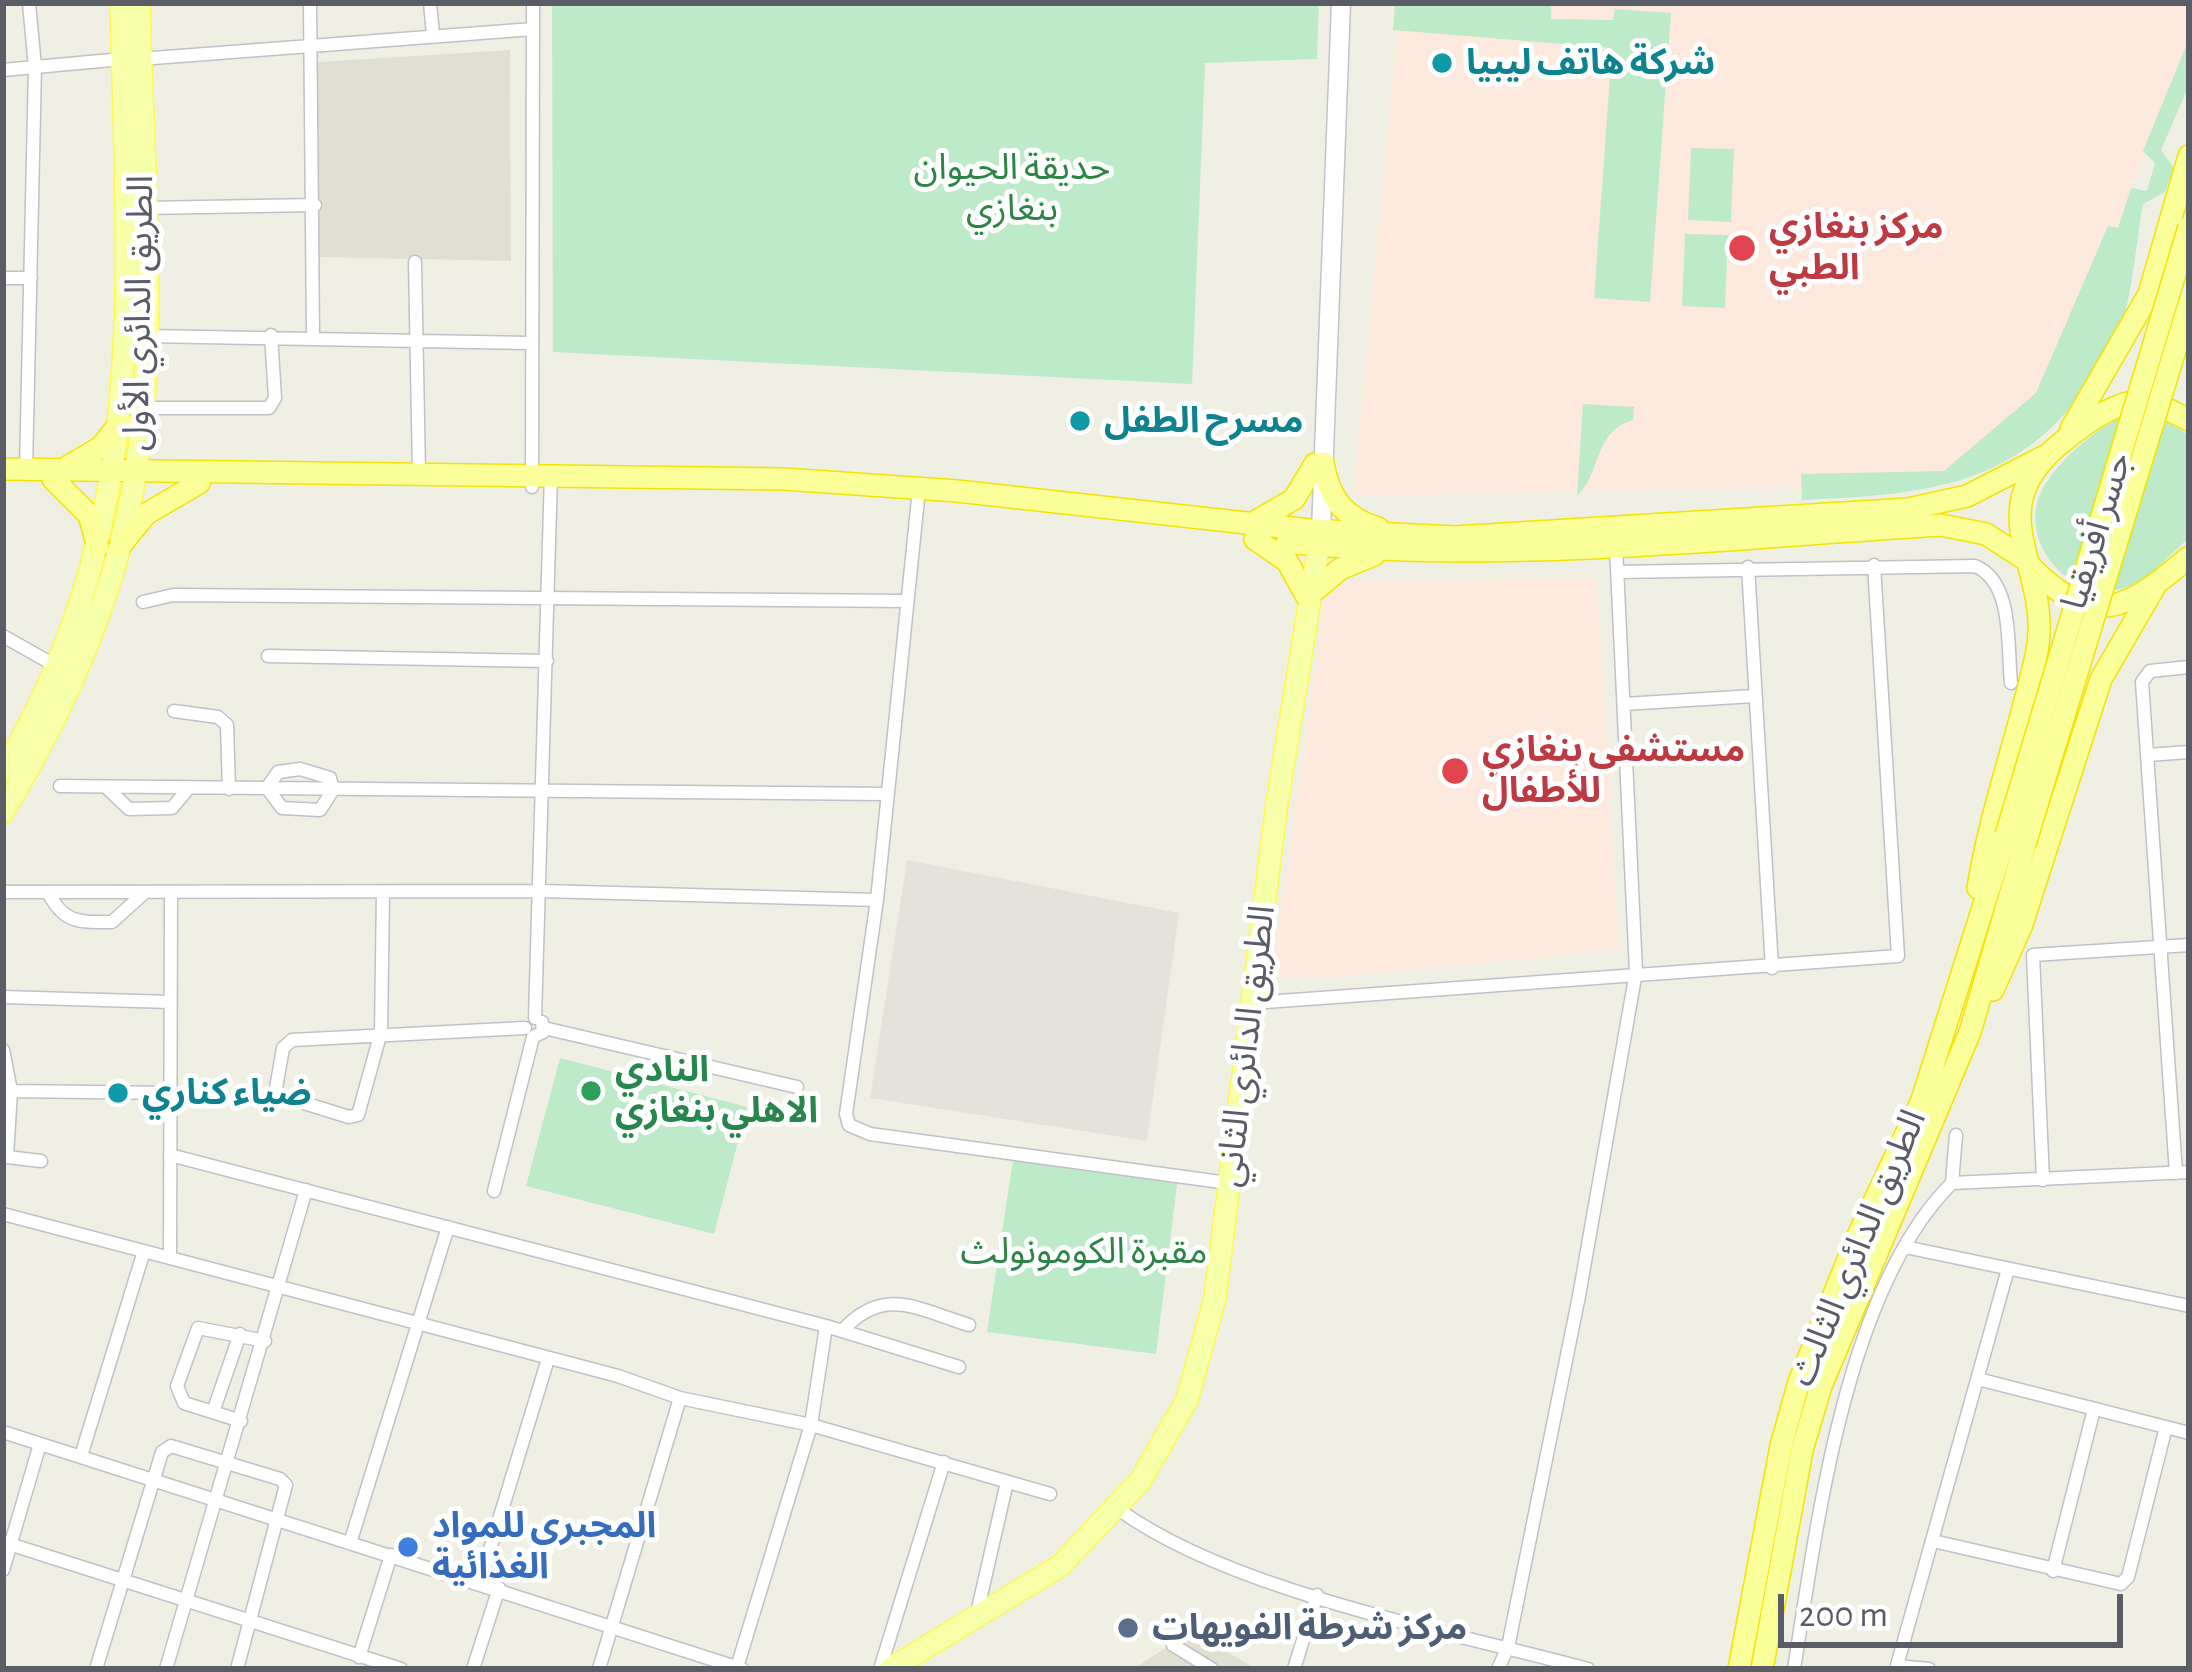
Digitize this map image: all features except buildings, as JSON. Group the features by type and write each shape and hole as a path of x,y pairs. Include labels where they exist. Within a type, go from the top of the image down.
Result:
{"highway":[{"path":"2063,441 2149,294 2189,156"},
{"name":"جسر أفريقيا","path":"2015,840 2189,227"},
{"name":"جسر أفريقيا","path":"2015,840 2189,304"},
{"path":"1315,538 1494,536 1909,509 1967,496 2043,458 2128,401 2168,405 2189,420"},
{"path":"15,469 56,474 101,447 121,422"},
{"path":"1969,948 1984,853 2037,655 2041,623 2018,509 2023,490 2043,458"},
{"path":"1251,531 1281,511 1319,464"},
{"path":"1319,464 1341,509 1363,524 1402,535"},
{"path":"3,478 419,473 918,499 1315,538 1380,553 1941,525 1986,534 2068,598 2093,608 2133,600 2189,557"},
{"path":"56,474 109,546 146,514 199,483"},
{"path":"125,475 199,483 541,480 884,485 1251,531 1287,561 1307,597 1340,569 1380,553"},
{"path":"1970,1033 2021,927 2101,679 2155,586"},
{"name":"الطريق الدائري الثالث","path":"1739,1669 1781,1446 1799,1382 1855,1242 1922,1100 1969,948 2015,840"},
{"name":"الطريق الدائري الثالث","path":"1762,1669 1802,1450 1821,1386 1970,1033 2015,840"}],"main road":[{"name":"الطريق الدائري الأول","path":"3,812 52,724 109,546 142,408 144,208 131,59 121,3"},
{"name":"الطريق الدائري الأول","path":"125,475 121,422 131,59 139,3"},
{"path":"1319,464 1316,281 1330,3"},
{"path":"1315,538 1341,3"},
{"name":"الطريق الدائري الثاني","path":"890,1669 1060,1565 1118,1509 1165,1443 1187,1400 1215,1298 1315,538"},
{"name":"الطريق الدائري الأول","path":"3,772 109,546"}],"street":[{"path":"15,469 31,278 35,67 29,3"},
{"path":"310,3 313,335"},
{"path":"430,3 433,34"},
{"path":"494,1191 534,1028 542,891 548,599 530,343 533,3"},
{"path":"3,70 533,29"},
{"path":"144,208 314,205"},
{"path":"415,262 419,473"},
{"path":"3,278 31,278"},
{"path":"142,408 269,408 275,398 271,335"},
{"path":"145,336 313,335 530,343"},
{"path":"918,499 877,900 846,1114 856,1131 1228,1183"},
{"path":"1498,1669 1508,1647 1579,1296 1636,972 1616,544"},
{"path":"1618,572 1964,564 1990,573 2000,589 2011,682"},
{"path":"1252,1003 1636,972 1893,958 1900,950 1874,565"},
{"path":"1748,567 1772,968"},
{"path":"143,602 173,595 907,601"},
{"path":"3,636 56,666"},
{"path":"268,656 547,661"},
{"path":"1952,1183 2182,1172 2144,675 2189,667"},
{"path":"1624,704 1754,696"},
{"path":"174,711 218,717 227,725 229,789"},
{"path":"2148,755 2189,752"},
{"path":"60,786 886,794"},
{"path":"107,788 129,809 172,808 188,789"},
{"path":"267,788 282,808 306,812 324,807 333,790"},
{"path":"3,892 542,891 877,900"},
{"path":"48,892 58,912 74,922 112,922 143,893"},
{"path":"383,892 382,1032 356,1117 275,1094 289,1042 382,1032 534,1028 796,1087"},
{"path":"170,1258 171,893"},
{"path":"2043,1180 2033,955 2189,944"},
{"path":"3,998 170,1002"},
{"path":"3,1050 11,1091 5,1126 8,1159 41,1161"},
{"path":"11,1091 170,1093"},
{"path":"1794,1669 1837,1428 1905,1246 1952,1183 1955,1135"},
{"path":"170,1155 826,1326 959,1367"},
{"path":"166,1669 306,1190"},
{"path":"3,1214 419,1323 680,1398 811,1425 1050,1494"},
{"path":"350,1540 448,1227"},
{"path":"1905,1246 2189,1306"},
{"path":"81,1456 144,1251"},
{"path":"1929,1669 1896,1667 2008,1269"},
{"path":"842,1331 856,1315 885,1302 969,1324"},
{"path":"241,1420 177,1396 193,1335 204,1326 265,1341"},
{"path":"3,1432 740,1666 811,1425 826,1326"},
{"path":"213,1412 239,1334"},
{"path":"480,1582 548,1359"},
{"path":"1978,1379 2189,1433"},
{"path":"599,1669 680,1398"},
{"path":"2054,1570 2093,1409"},
{"path":"1933,1541 2111,1586 2128,1577 2166,1427"},
{"path":"3,1570 40,1444"},
{"path":"96,1669 152,1481 168,1446 284,1482 279,1520 237,1669"},
{"path":"880,1669 944,1462"},
{"path":"975,1620 1007,1482"},
{"path":"1118,1509 1185,1551 1317,1595 1588,1669"},
{"path":"7,1544 401,1669"},
{"path":"359,1657 391,1555"},
{"path":"473,1669 499,1588"},
{"path":"1294,1669 1317,1595"},
{"path":"1173,1645 1212,1669"}],"shaded area":[{"name":"مركز بنغازي الطبي","path":"1400,3 2189,3 2189,44 2042,411 1942,485 1353,496"},
{"path":"510,50 511,261 318,257 318,62"},
{"name":"مستشفى بنغازي للأطفال","path":"1597,578 1619,950 1331,978 1278,978 1273,969 1326,593 1353,580"},
{"path":"907,860 1179,913 1147,1141 870,1098"},
{"path":"1192,1631 1256,1669 1133,1669"}],"green space":[{"name":"حديقة الحيوان بنغازي","path":"552,3 1319,3 1317,59 1205,63 1192,384 553,352"},
{"path":"1395,3 1551,3 1551,19 1613,20 1615,9 1671,13 1650,302 1594,298 1612,48 1393,30"},
{"path":"2189,39 2189,85 2161,150 2174,168 2165,192 2143,204 2122,325 2106,358 2059,420 2029,447 1961,480 1885,495 1802,500 1801,474 1944,471 2036,393 2108,226 2118,228 2131,188 2147,191 2155,163 2143,151"},
{"path":"1691,148 1734,149 1731,222 1688,220"},
{"path":"1685,234 1728,235 1725,308 1682,306"},
{"path":"1583,404 1634,407 1633,420 1604,443 1577,496"},
{"path":"2130,413 2153,414 2189,435 2189,538 2132,585 2094,589 2076,583 2047,557 2035,520 2038,500 2052,474 2076,449"},
{"path":"560,1058 747,1107 714,1234 526,1186"},
{"name":"مقبرة الكومونولث","path":"1014,1153 1178,1176 1156,1354 987,1332"}],"place":[{"name":"شركة هاتف ليبيا","path":"1442,63"},
{"name":"مركز بنغازي الطبي","path":"1742,248"},
{"name":"مسرح الطفل","path":"1080,421"},
{"name":"مستشفى بنغازي للأطفال","path":"1455,771"},
{"name":"النادي الاهلي بنغازي","path":"591,1091"},
{"name":"ضياء كناري","path":"118,1093"},
{"name":"المجبري للمواد الغذائية","path":"408,1547"},
{"name":"مركز شرطة الفويهات","path":"1128,1628"}]}
